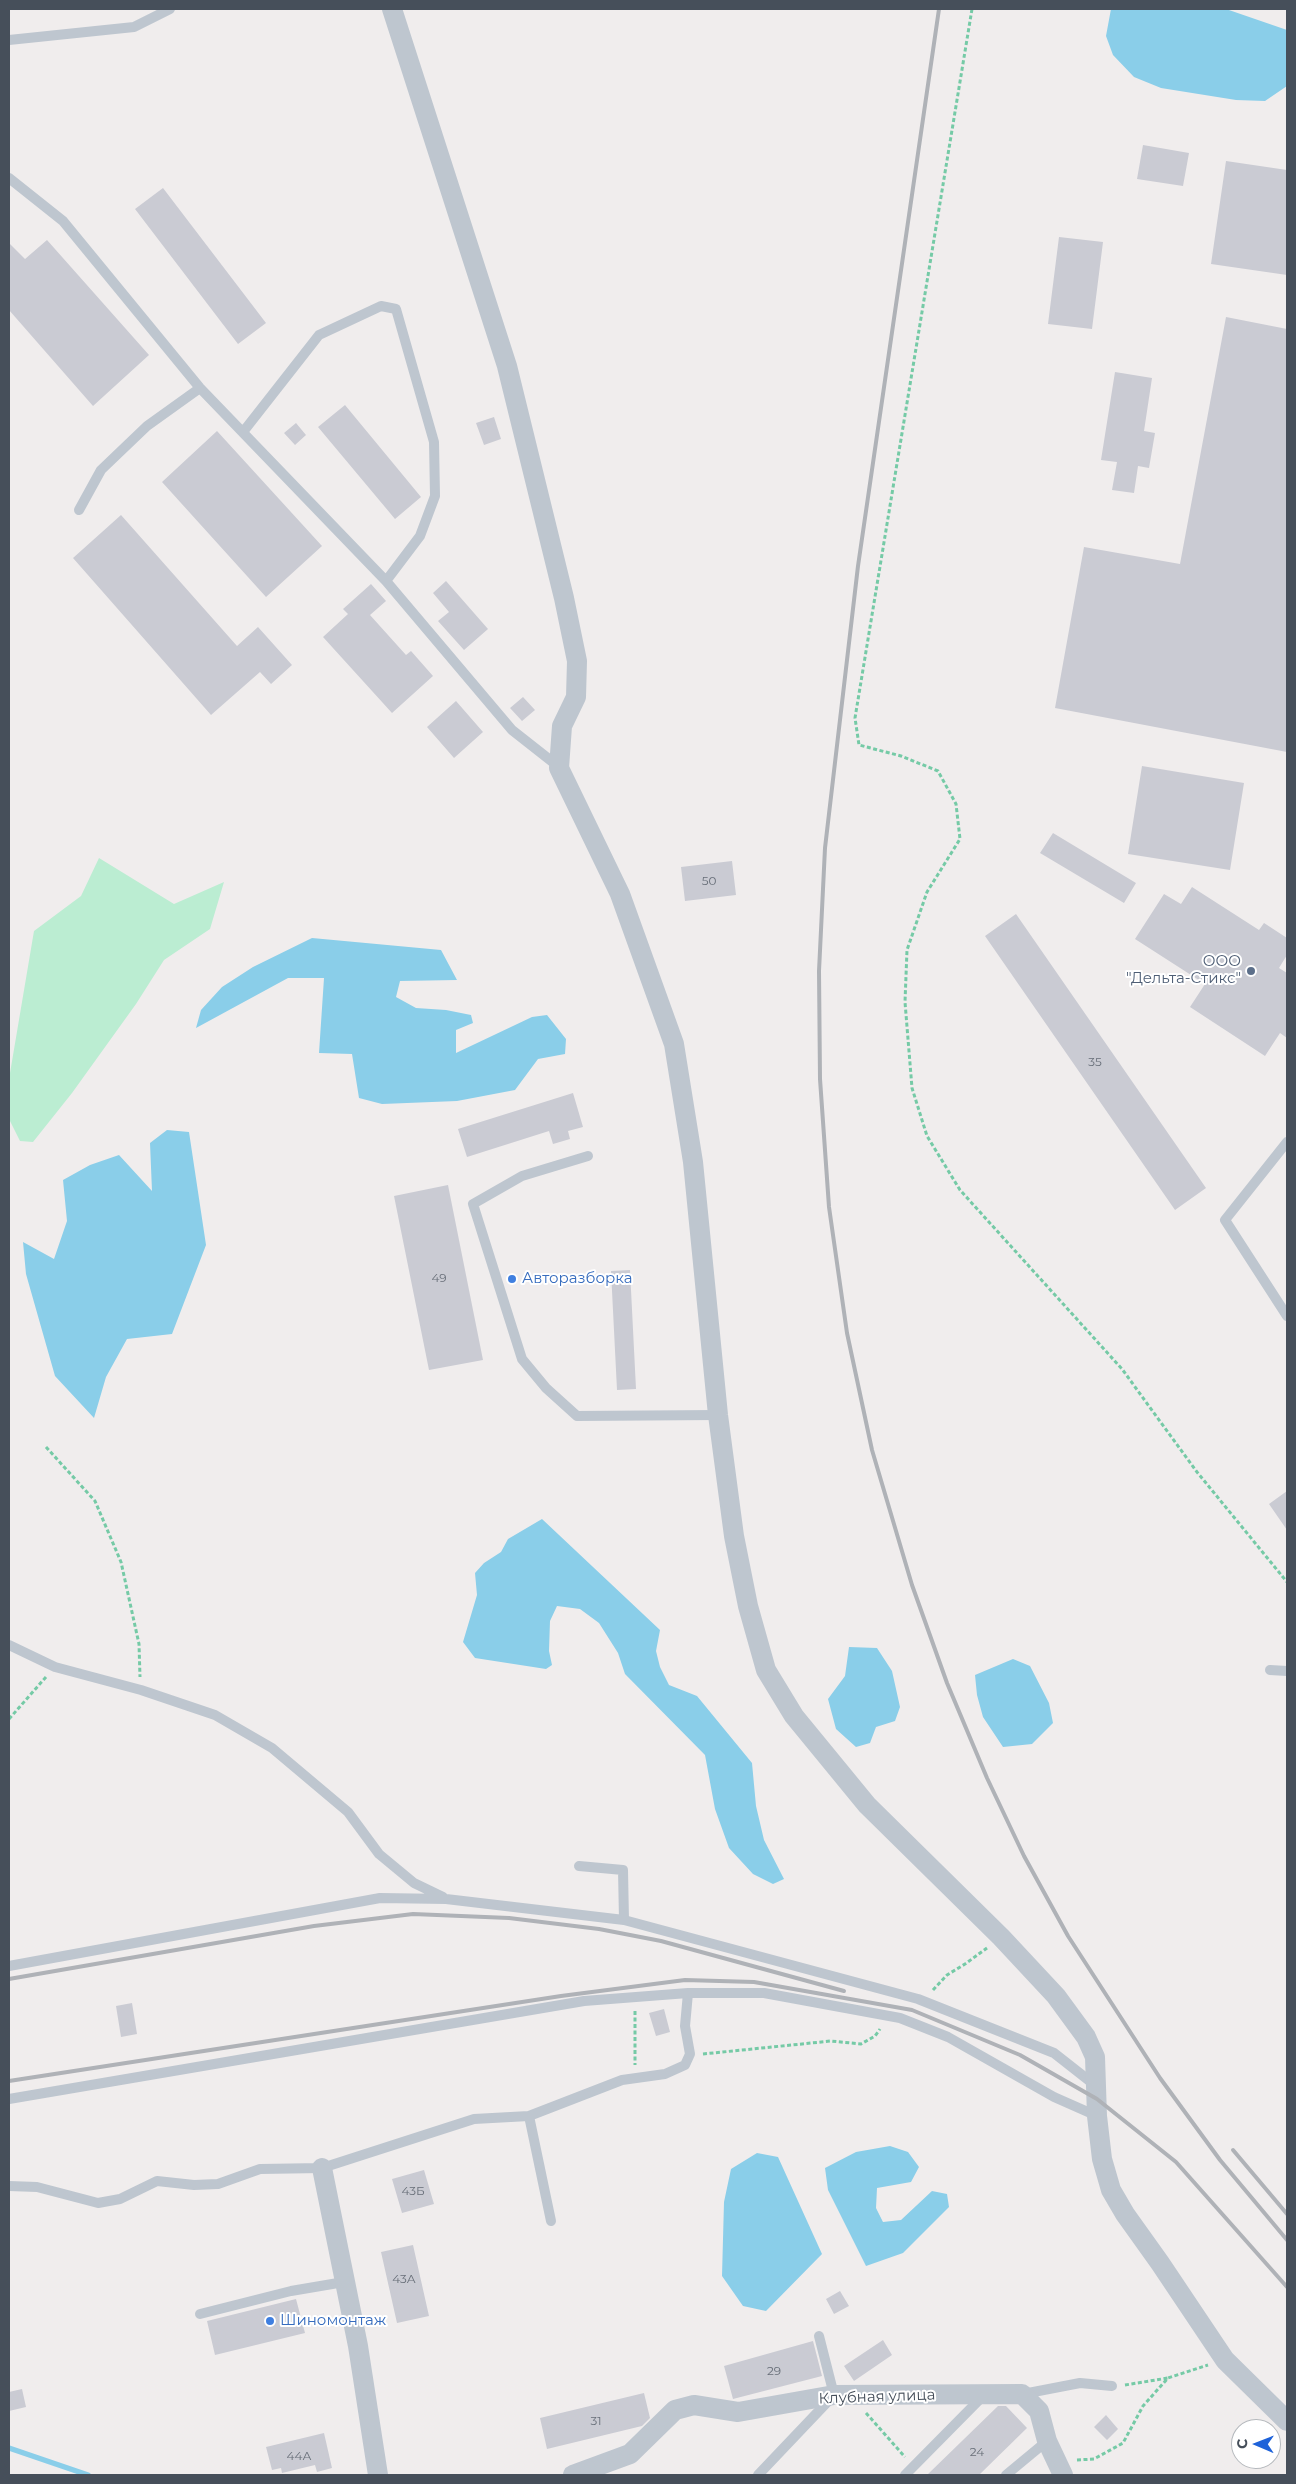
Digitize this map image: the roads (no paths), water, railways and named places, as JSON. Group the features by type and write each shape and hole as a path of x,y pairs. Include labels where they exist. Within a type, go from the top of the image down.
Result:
{"street":[{"path":"392,9 507,366 578,661 576,697 562,726 560,768 620,894 674,1044 693,1162 718,1415 734,1536 748,1606 766,1670 794,1716 867,1805 1001,1936 1056,1996 1089,2043 1095,2056 1097,2116 1102,2159 1111,2190 1125,2214 1225,2360 1287,2421"},
{"path":"322,2168 358,2346 378,2475"},
{"path":"1022,2394 1039,2411 1047,2441 1059,2468"},
{"name":"Клубная улица","path":"573,2475 630,2454 674,2410 694,2405 738,2412 843,2395 1022,2394"}],"lane":[{"path":"9,40 134,27 170,9"},
{"path":"9,178 63,222 200,388 386,581 512,730 560,768"},
{"path":"243,432 319,335 381,306 396,309 434,442 435,496 420,536 386,581"},
{"path":"79,510 101,470 147,426 200,388"},
{"path":"1287,1142 1225,1220 1287,1316"},
{"path":"588,1156 522,1176 473,1204 522,1359 546,1388 578,1416 718,1415"},
{"path":"9,1645 55,1667 140,1690 214,1715 272,1748 348,1812 379,1854 414,1882 446,1899"},
{"path":"1270,1670 1287,1671"},
{"path":"579,1866 623,1870 624,1920"},
{"path":"9,1966 380,1898 446,1899 624,1920 918,1999 1054,2053 1097,2086"},
{"path":"9,2186 38,2187 98,2203 120,2200 157,2181 194,2185 218,2184 260,2169 322,2168 474,2119 529,2116 622,2080 665,2074 685,2065 690,2054 685,2026 688,1993"},
{"path":"9,2099 584,2002 688,1993 764,1994 900,2018 948,2037 1054,2097 1097,2116"},
{"path":"529,2116 552,2221"},
{"path":"200,2314 291,2291 344,2282"},
{"path":"758,2475 843,2395 819,2336"},
{"path":"1022,2394 1080,2383 1112,2386"},
{"path":"905,2475 985,2394"},
{"path":"1006,2475 1047,2441"}],"water":[{"path":"1111,9 1226,9 1287,30 1287,86 1265,101 1236,100 1161,88 1134,77 1113,55 1106,36"},
{"path":"312,938 441,950 457,980 400,981 396,997 416,1008 446,1010 471,1015 473,1023 456,1030 456,1053 532,1017 547,1015 566,1039 565,1054 538,1059 515,1090 457,1101 382,1104 359,1098 352,1054 319,1053 324,978 288,978 196,1028 201,1010 222,987 253,967"},
{"path":"167,1130 189,1132 206,1245 172,1334 127,1339 106,1377 94,1418 55,1376 26,1274 23,1242 54,1259 67,1221 63,1180 90,1165 119,1155 152,1191 150,1143"},
{"path":"542,1519 660,1630 656,1651 660,1667 669,1685 697,1696 752,1763 756,1806 764,1840 784,1879 773,1884 753,1874 729,1848 715,1809 705,1755 625,1674 618,1653 599,1623 580,1609 557,1606 550,1621 549,1651 552,1665 546,1669 475,1658 463,1642 477,1595 475,1573 484,1563 501,1552 508,1539"},
{"path":"849,1647 877,1648 892,1671 900,1707 895,1721 876,1727 870,1743 856,1747 836,1729 828,1699 845,1676"},
{"path":"1013,1659 1030,1666 1049,1703 1053,1723 1032,1744 1003,1747 983,1717 977,1695 975,1675"},
{"path":"890,2146 908,2152 919,2167 911,2182 877,2188 876,2208 883,2222 901,2220 932,2191 947,2194 949,2207 903,2253 866,2266 828,2190 825,2168 856,2152"},
{"path":"757,2153 778,2157 822,2254 766,2311 743,2306 722,2276 724,2202 731,2169"}],"waterway":[{"path":"9,2448 88,2475"}],"railway":[{"path":"939,9 858,566 825,848 819,971 820,1079 829,1207 847,1333 872,1450 912,1585 947,1683 987,1778 1024,1856 1068,1936 1160,2078 1220,2160 1287,2240"},
{"path":"9,1979 314,1926 413,1914 509,1918 599,1929 661,1941 844,1991"},
{"path":"9,2081 561,1996 685,1980 754,1982 912,2010 1020,2055 1097,2099 1176,2162 1287,2287"},
{"path":"1233,2150 1287,2214"}],"place":[{"name":"ООО \"Дельта-Стикс\"","path":"1251,971"},
{"name":"Авторазборка","path":"512,1279"},
{"name":"Шиномонтаж","path":"270,2321"}]}
